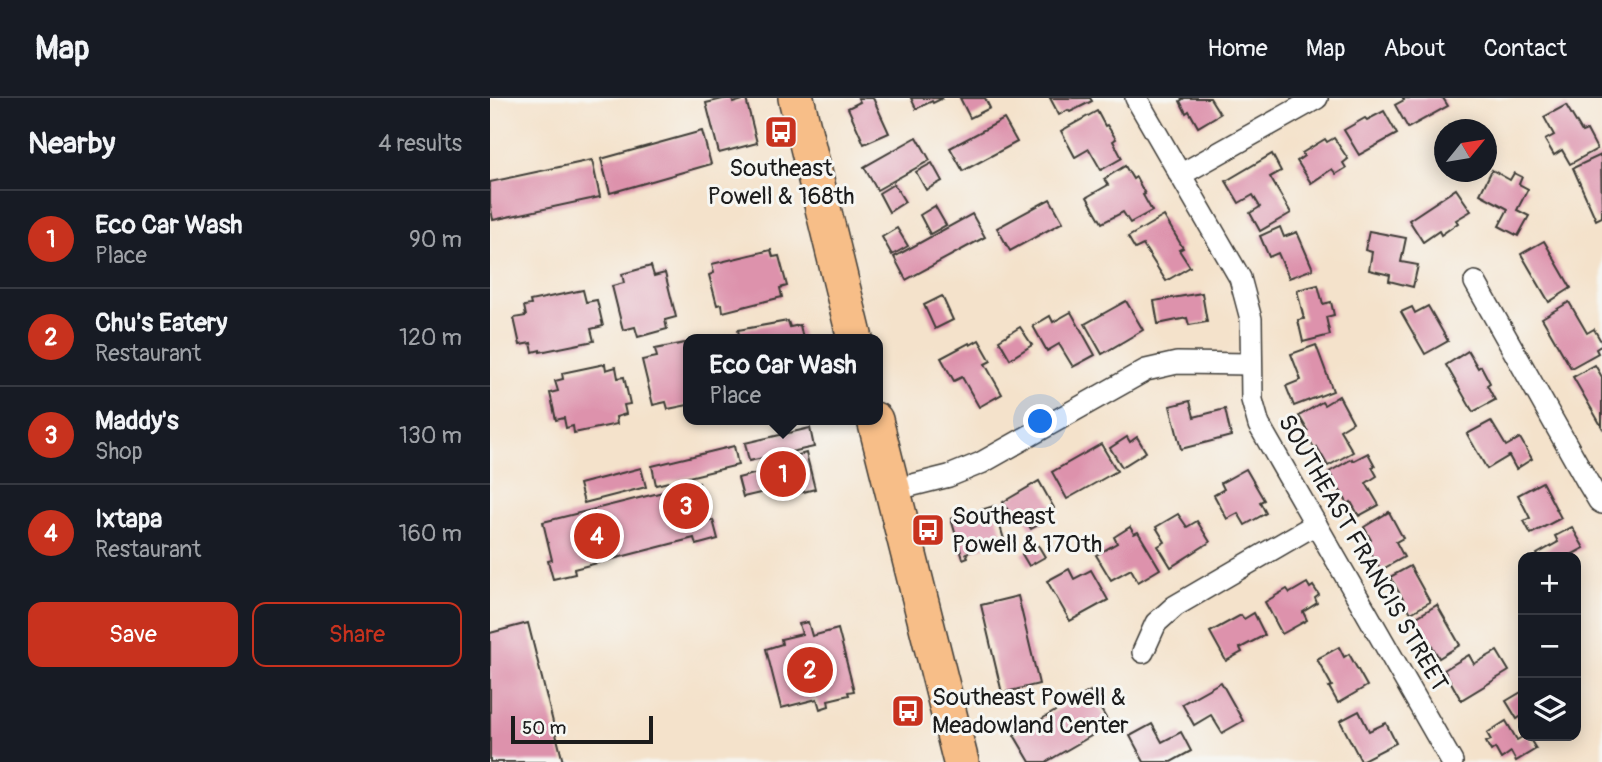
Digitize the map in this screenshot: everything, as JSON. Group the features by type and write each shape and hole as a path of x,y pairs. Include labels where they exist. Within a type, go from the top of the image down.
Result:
{"main road":[{"path":"796,98 854,334"},
{"path":"876,425 961,762"}],"street":[{"name":"SOUTHEAST FRANCIS STREET","path":"1136,98 1240,278 1251,318 1252,400 1259,425 1452,762"},
{"path":"1180,175 1317,98"},
{"path":"1475,282 1602,503"},
{"path":"892,490 949,476 981,463 1146,370 1177,363 1251,364"},
{"path":"1143,652 1156,623 1175,606 1316,524"}],"building":[{"path":"732,98 733,103 746,99 757,143 719,153 706,103"},
{"path":"858,98 873,98 889,133 864,144 848,108 860,102"},
{"path":"911,98 943,98 916,109"},
{"path":"960,98 985,98 990,108 970,118"},
{"path":"1050,98 1090,98 1092,101 1059,115"},
{"path":"1182,98 1210,98 1220,114 1198,127 1189,111 1186,113 1180,101"},
{"path":"1403,98 1443,98 1448,106 1408,128 1395,105 1404,100"},
{"path":"1566,105 1582,132 1587,130 1597,149 1570,164 1562,150 1554,155 1545,140 1554,135 1544,117"},
{"path":"1097,111 1116,139 1113,141 1122,158 1101,170 1089,149 1075,157 1061,131"},
{"path":"1384,111 1397,134 1359,155 1344,130"},
{"path":"1004,119 1017,142 963,171 950,148"},
{"path":"702,131 711,164 610,193 601,159"},
{"path":"917,137 930,160 877,190 864,167"},
{"path":"1334,138 1348,159 1343,163 1346,168 1336,174 1332,169 1311,183 1297,161 1304,156 1302,153 1325,139 1327,142"},
{"path":"1272,154 1281,171 1270,177 1291,213 1260,231 1250,213 1260,207 1253,195 1239,203 1226,181"},
{"path":"1601,155 1602,217 1596,220 1573,168"},
{"path":"592,160 600,197 493,220 490,182"},
{"path":"932,163 942,181 926,190 916,172"},
{"path":"1125,166 1133,179 1136,177 1152,211 1130,223 1123,212 1102,223 1087,197 1108,185 1104,179"},
{"path":"1497,173 1510,180 1514,173 1522,177 1519,184 1528,189 1517,210 1529,216 1518,236 1499,226 1508,209 1480,194 1486,182 1497,182"},
{"path":"894,184 905,202 889,212 879,193"},
{"path":"1456,189 1471,211 1456,220 1458,223 1441,235 1439,231 1423,242 1409,220"},
{"path":"1050,199 1063,222 1010,251 997,228"},
{"path":"935,206 946,225 930,234 920,215"},
{"path":"972,214 985,237 906,280 894,257"},
{"path":"1164,216 1183,248 1179,250 1190,267 1166,281 1143,245 1135,249 1128,237"},
{"path":"1280,227 1284,237 1297,232 1313,269 1289,278 1278,253 1269,257 1260,236"},
{"path":"897,228 908,246 892,255 882,237"},
{"path":"1369,231 1406,238 1401,262 1418,265 1413,287 1389,281 1390,275 1369,270 1372,252 1365,250"},
{"path":"1544,241 1571,288 1549,302 1521,254"},
{"path":"771,250 773,257 779,256 787,286 780,288 782,297 723,312 722,304 717,305 709,275 714,273 712,264"},
{"path":"651,266 654,276 665,273 676,317 665,320 667,329 638,337 635,327 623,330 612,286 624,283 622,274"},
{"path":"1318,285 1323,304 1331,302 1334,315 1326,317 1330,335 1303,342 1298,320 1304,319 1297,290"},
{"path":"583,290 586,302 597,300 603,326 591,329 594,341 540,352 533,352 531,343 520,345 514,318 526,316 524,306 531,305 530,301"},
{"path":"1202,293 1207,322 1189,325 1187,318 1158,324 1154,301"},
{"path":"942,296 953,320 935,329 924,305"},
{"path":"1126,301 1143,330 1102,354 1085,324"},
{"path":"1569,302 1587,333 1594,329 1602,343 1596,349 1598,353 1571,368 1542,318"},
{"path":"1428,306 1448,341 1425,354 1401,312 1412,307 1415,313"},
{"path":"1071,312 1095,355 1073,367 1059,344 1047,351 1033,326 1050,316 1053,322"},
{"path":"788,321 790,327 800,325 802,334 739,334 738,330"},
{"path":"1020,327 1032,345 1010,359 999,340"},
{"path":"979,340 991,361 985,364 1002,394 979,407 962,377 954,381 941,358"},
{"path":"683,343 683,406 668,409 666,402 653,405 642,360 657,357 655,349"},
{"path":"1316,345 1333,391 1294,406 1286,386 1301,380 1291,354"},
{"path":"1468,351 1478,368 1481,366 1495,400 1473,412 1446,365"},
{"path":"605,364 606,370 616,367 618,378 624,377 630,404 624,405 626,414 616,417 617,424 574,433 573,426 566,428 564,418 556,420 550,393 558,391 555,381 563,379 562,373"},
{"path":"1595,365 1602,377 1602,427 1573,377"},
{"path":"1339,396 1353,422 1340,430 1353,452 1328,466 1305,433 1308,431 1299,416 1322,402 1324,405"},
{"path":"1190,401 1194,417 1225,409 1231,436 1181,449 1170,406"},
{"path":"1491,421 1506,446 1520,438 1532,459 1516,469 1509,456 1487,469 1467,434"},
{"path":"810,428 814,447 749,461 745,443"},
{"path":"1127,437 1130,442 1137,437 1146,452 1122,467 1110,448"},
{"path":"1101,444 1117,471 1067,499 1052,472"},
{"path":"734,446 738,465 656,485 652,466"},
{"path":"806,453 815,489 788,496 786,487 743,497 738,478 782,467 780,460"},
{"path":"1368,453 1377,476 1366,483 1379,505 1359,516 1351,502 1348,504 1329,472"},
{"path":"641,468 646,487 584,503 579,484"},
{"path":"1246,469 1264,500 1260,502 1266,513 1245,525 1238,513 1227,519 1214,495 1224,489 1221,483"},
{"path":"1039,481 1054,508 1046,513 1050,519 1031,529 1022,514 1013,519 1003,502"},
{"path":"1542,482 1561,518 1531,534 1524,521 1530,518 1518,495"},
{"path":"699,483 709,521 713,520 718,539 696,545 694,538 574,569 575,574 553,579 548,561 552,560 543,522"},
{"path":"994,506 1006,546 1001,548 999,542 966,553 968,557 963,559 951,519"},
{"path":"1389,512 1403,538 1396,542 1404,557 1381,570 1366,544 1371,540 1364,527"},
{"path":"1178,514 1187,527 1197,521 1210,542 1171,567 1158,546 1165,542 1156,527"},
{"path":"1130,527 1134,534 1138,532 1160,569 1138,582 1131,569 1111,580 1096,555 1117,543 1114,537"},
{"path":"1572,527 1584,548 1577,552 1540,552 1558,542 1555,536"},
{"path":"1038,545 1045,557 1029,566 1022,554"},
{"path":"1410,566 1430,602 1411,613 1390,577"},
{"path":"1069,569 1074,579 1091,570 1108,600 1070,621 1047,581"},
{"path":"1307,583 1310,588 1313,586 1319,595 1315,598 1317,603 1303,612 1307,620 1282,634 1265,602 1287,589 1290,593"},
{"path":"1018,596 1039,684 1002,693 981,605"},
{"path":"1437,605 1460,645 1439,658 1415,618"},
{"path":"1254,613 1265,635 1240,648 1242,652 1226,661 1210,632 1241,615 1244,619"},
{"path":"808,622 812,636 838,629 854,691 848,692 849,695 828,700 829,706 820,709 817,699 781,708 766,649 782,644 781,639 802,634 799,624"},
{"path":"528,623 563,762 490,762 490,633"},
{"path":"1339,647 1344,657 1349,654 1367,686 1338,703 1317,659"},
{"path":"1497,651 1509,671 1461,700 1444,670 1469,655 1474,664"},
{"path":"1221,682 1243,721 1222,733 1211,715 1194,725 1182,704"},
{"path":"1090,691 1110,725 1046,762 1030,762 1014,735"},
{"path":"1518,694 1517,719 1506,701"},
{"path":"1359,711 1369,731 1386,723 1396,743 1361,761 1340,721"},
{"path":"1506,721 1518,741 1531,741 1536,749 1516,761 1511,752 1501,759 1495,748 1491,751 1486,742 1491,740 1487,733"},
{"path":"1152,724 1162,742 1181,732 1191,751 1171,762 1144,762 1130,736"}],"place":[{"name":"Southeast Powell & 168th","path":"781,132"},
{"name":"Eco Car Wash","path":"783,474"},
{"name":"Maddy's","path":"686,506"},
{"name":"Southeast Powell & 170th","path":"928,530"},
{"name":"Ixtapa","path":"597,536"},
{"name":"Chu's Eatery","path":"810,670"},
{"name":"Southeast Powell & Meadowland Center","path":"908,711"}]}
